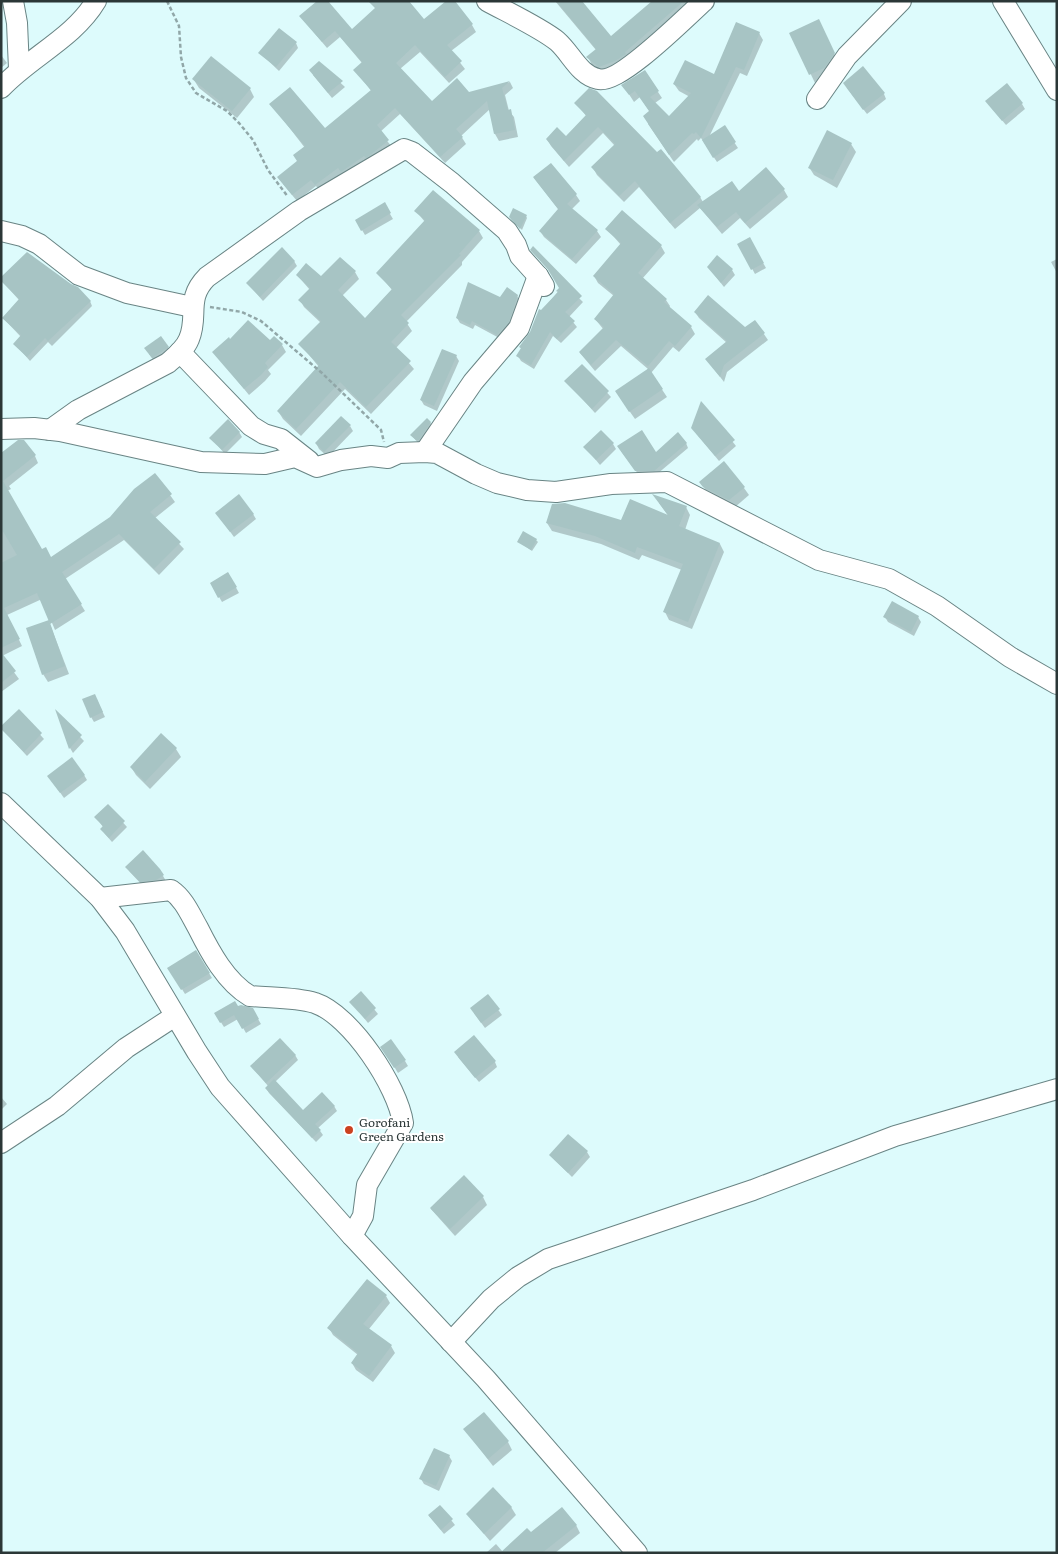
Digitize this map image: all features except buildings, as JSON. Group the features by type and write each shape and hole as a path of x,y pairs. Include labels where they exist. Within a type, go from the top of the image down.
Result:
{"street":[{"path":"13,1 17,23 18,69"},
{"path":"1,88 18,69 73,29 88,14 96,1"},
{"path":"487,1 557,41 586,74 599,80 608,80 632,65 704,1"},
{"path":"817,98 847,56 901,1"},
{"path":"1003,1 1057,90"},
{"path":"50,430 78,410 168,363 180,352 189,340 192,307 198,286 207,277 299,211 399,151 408,149 452,183 507,231 516,245 520,256 541,281 519,328 474,382 427,448"},
{"path":"1,231 22,236 39,244 79,275 127,292 192,307"},
{"path":"180,352 252,426 264,434 281,439 317,467"},
{"path":"1,430 50,430 201,462 264,464 295,457 317,467 341,460 393,455 427,448 497,483 526,490 556,492 611,484 668,482 819,560 889,579 937,606 1010,658 1057,684"},
{"path":"1,803 100,898 125,931 175,1016 220,1087 352,1236 451,1342 637,1553"},
{"path":"100,898 171,890 178,895 188,909 207,946 222,968 243,992 250,996 314,1003 326,1008 340,1020 375,1060 386,1076 403,1123 367,1185 363,1216 352,1236"},
{"path":"1,1143 57,1106 126,1048 175,1016"},
{"path":"451,1342 490,1299 518,1277 548,1259 753,1190 895,1136 1057,1089"}],"path":[{"path":"167,1 179,26 181,57 186,78 196,93 227,111 240,123 254,140 268,170 299,211"},
{"path":"192,307 216,307 242,312 261,321 322,373 381,430 393,455"}],"place":[{"name":"Gorofani Green Gardens","path":"349,1130"}]}
